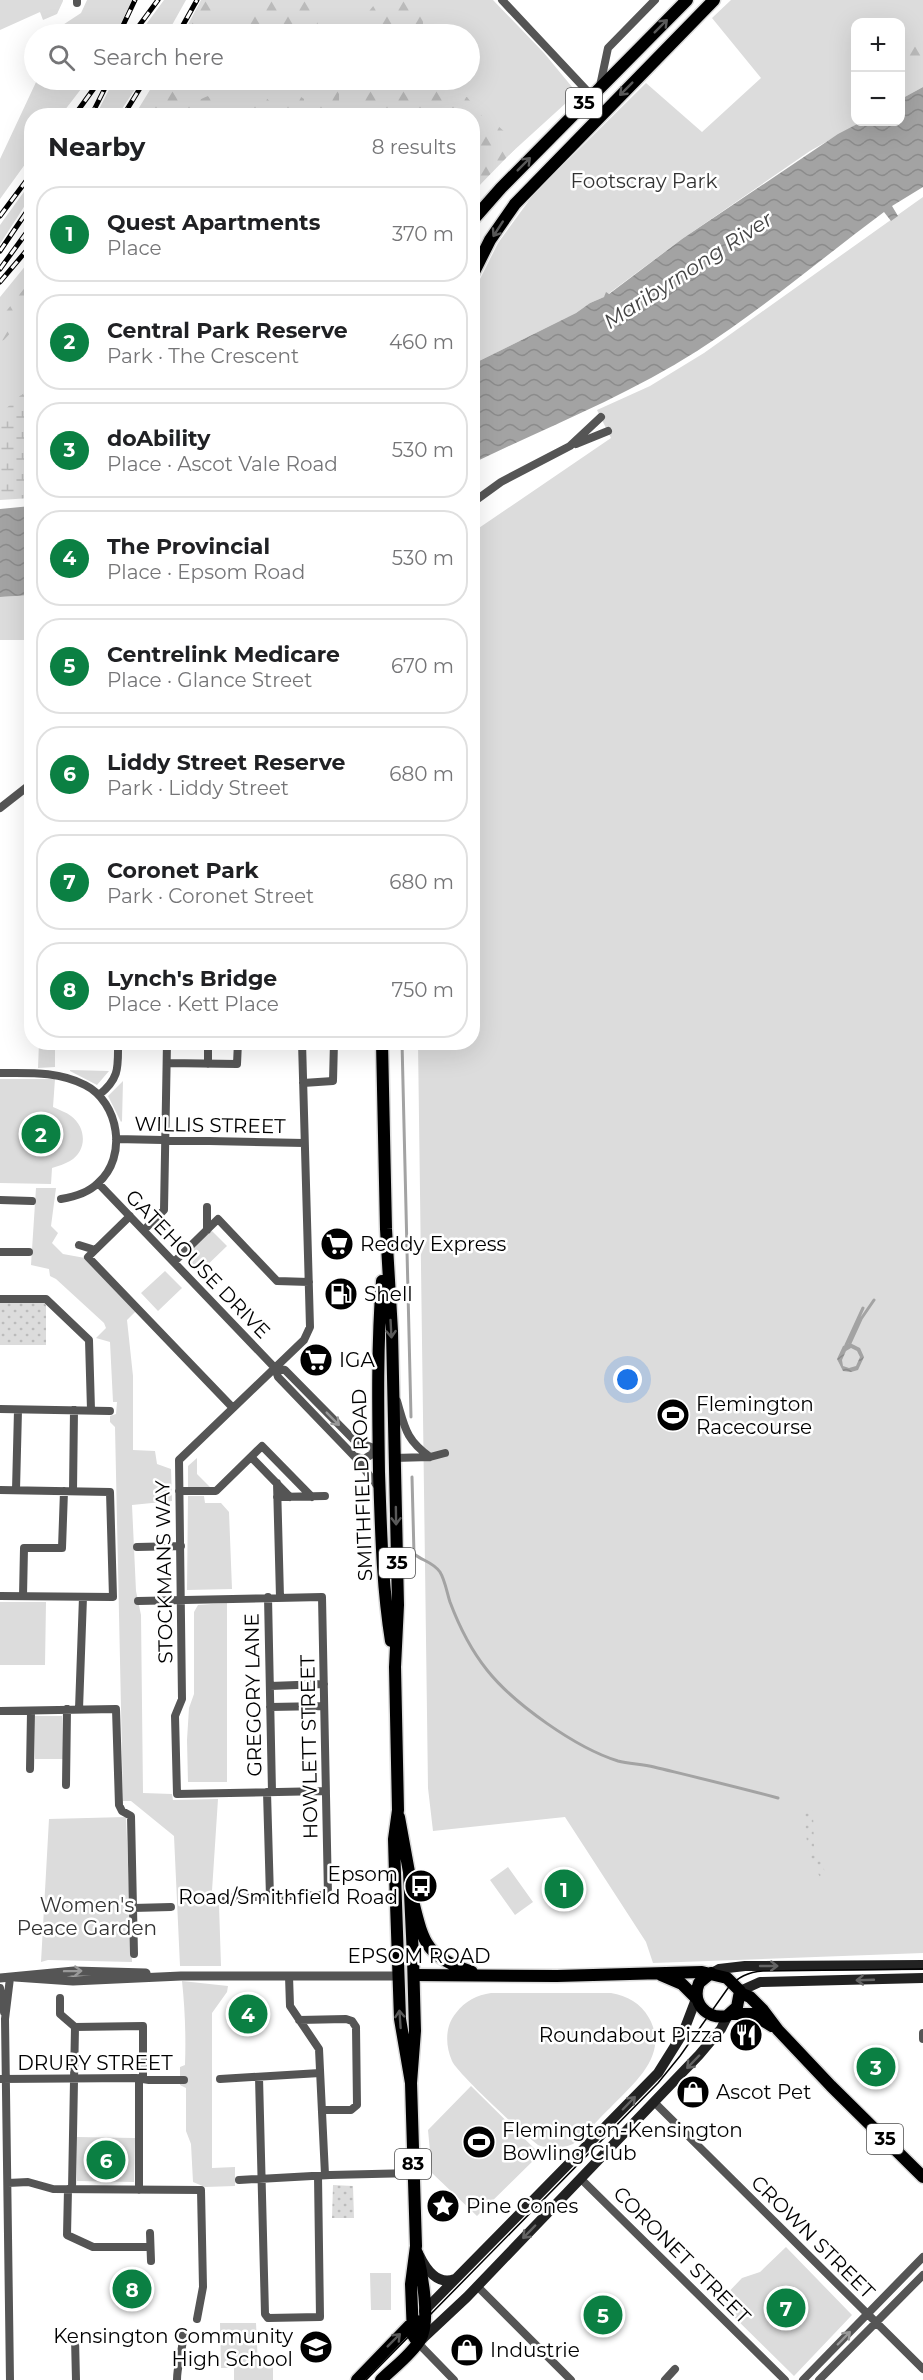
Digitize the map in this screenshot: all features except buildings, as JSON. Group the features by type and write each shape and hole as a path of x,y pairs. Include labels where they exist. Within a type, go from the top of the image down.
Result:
{"main road":[{"name":"35","path":"480,212 595,91 687,0"},
{"name":"35","path":"480,260 490,240 515,204 714,0"},
{"name":"SMITHFIELD ROAD","path":"382,1050 398,1605 395,1667 398,1810 394,1839 395,1875 400,2029 411,2083"},
{"name":"SMITHFIELD ROAD","path":"386,1229 378,1327 379,1450 386,1607 395,1667"},
{"path":"394,1435 379,1450 394,1458"},
{"name":"SMITHFIELD ROAD","path":"398,1810 410,1889 414,1976 415,2031 411,2083 416,2248 411,2278 413,2337 418,2343 423,2331 424,2311 422,2275 416,2248"},
{"path":"395,1875 401,1858 406,1852"},
{"path":"410,1889 420,1930 431,1951 447,1963 480,1975"},
{"name":"EPSOM ROAD","path":"398,1976 712,1973 719,1969 745,1966 923,1965"},
{"name":"35","path":"712,1973 730,1980 740,1992 753,1999 778,2030 923,2177"},
{"path":"357,2380 665,2064 688,2023 699,1983 712,1973"},
{"name":"EPSOM ROAD","path":"657,1974 682,1984 696,1999"},
{"path":"381,2380 477,2286 699,2055 737,2007 740,1992 760,1982 923,1978"},
{"name":"35","path":"696,1999 710,2015 718,2017 745,2012 778,2030"},
{"path":"567,2166 581,2179"},
{"path":"416,2248 425,2266 434,2276 447,2281 455,2279"}],"street":[{"path":"502,0 595,91 602,113"},
{"path":"595,91 608,48 655,0"},
{"path":"567,448 601,417"},
{"path":"480,497 509,477 608,430"},
{"path":"0,808 24,789"},
{"path":"99,1095 116,1076 118,1050"},
{"path":"144,1230 164,1210 167,1050"},
{"path":"208,1050 208,1064"},
{"path":"166,1063 237,1064 238,1050"},
{"name":"STOCKMANS WAY","path":"270,1792 177,1794 175,1716 182,1699 179,1491 181,1457 304,1340 309,1331 302,1050"},
{"path":"303,1083 334,1080 334,1050"},
{"path":"0,1073 47,1073 85,1085 99,1095 109,1108 115,1123 116,1139 111,1164 98,1184 75,1197 61,1199"},
{"name":"WILLIS STREET","path":"116,1139 304,1143"},
{"name":"GATEHOUSE DRIVE","path":"98,1184 275,1368 278,1377 354,1456 380,1490"},
{"path":"0,1200 32,1200"},
{"path":"207,1207 207,1230"},
{"path":"130,1216 88,1257 233,1408"},
{"path":"174,1262 218,1219 277,1281 309,1282"},
{"path":"79,1245 95,1250"},
{"path":"0,1252 29,1252"},
{"path":"0,1299 46,1299 89,1340 91,1410"},
{"name":"GATEHOUSE DRIVE","path":"275,1368 285,1370 355,1441 379,1450"},
{"path":"393,1388 410,1439 416,1447 430,1457"},
{"path":"308,1408 315,1401"},
{"path":"0,1409 110,1411"},
{"path":"16,1490 18,1410"},
{"path":"73,1491 74,1410"},
{"path":"179,1491 216,1491 262,1446 312,1497"},
{"path":"354,1456 364,1459 379,1450"},
{"path":"394,1458 430,1457 445,1453"},
{"path":"251,1457 290,1497"},
{"path":"138,1600 280,1597 277,1483"},
{"path":"0,1490 110,1492 113,1597 0,1596"},
{"path":"23,1596 24,1548 62,1548 64,1491"},
{"path":"277,1497 325,1496"},
{"path":"137,1547 180,1546"},
{"path":"79,1709 84,1597"},
{"name":"HOWLETT STREET","path":"270,1897 328,1895 322,1598 280,1597"},
{"name":"GREGORY LANE","path":"268,1598 270,1897"},
{"path":"270,1686 324,1684"},
{"path":"270,1707 324,1706"},
{"path":"66,1785 67,1709"},
{"path":"0,1711 116,1709 119,1805 122,1811 131,1816 134,1954"},
{"path":"30,1769 31,1712"},
{"path":"270,1792 326,1791"},
{"path":"219,1898 270,1897"},
{"path":"133,1908 171,1907"},
{"name":"EPSOM ROAD","path":"0,1978 74,1971 182,1976 398,1976"},
{"path":"259,2077 267,2318 320,2317 322,2110 318,2047 290,2005 289,1976"},
{"path":"10,2380 3,2079 5,2019 13,1977"},
{"path":"0,1988 5,2019"},
{"path":"60,1998 60,2014 75,2027 143,2026 139,2190"},
{"path":"299,2020 346,2019 352,2021 356,2027 357,2105 351,2110 322,2110"},
{"path":"75,2027 67,2235 93,2247 150,2247"},
{"path":"923,2033 923,2039"},
{"path":"220,2079 320,2073"},
{"name":"DRURY STREET","path":"3,2079 184,2080"},
{"name":"CROWN STREET","path":"654,2102 923,2369"},
{"path":"239,2180 414,2173"},
{"name":"CORONET STREET","path":"581,2179 785,2380"},
{"path":"5,2182 28,2182 53,2189 201,2190 203,2283 197,2319"},
{"path":"150,2233 150,2261"},
{"path":"803,2380 923,2257"},
{"path":"819,2380 923,2275"},
{"path":"477,2286 571,2380"},
{"path":"177,2380 177,2365 183,2353 183,2336"},
{"path":"75,2338 76,2380"},
{"path":"418,2343 454,2380"},
{"path":"665,2380 675,2369"}],"green space":[{"path":"0,0 63,1 57,14 43,20 40,12 0,30"},
{"path":"87,0 132,0 121,24 64,24 81,13"},
{"path":"164,0 186,0 173,24 146,24"},
{"path":"201,0 493,0 544,53 577,93 501,162 480,184 480,108 139,108 150,90 480,90 480,24 188,24"},
{"path":"204,0 222,0 208,24 192,24"},
{"path":"252,0 332,0 315,15 318,24 247,24"},
{"path":"378,0 418,0 423,2 429,13 423,19 423,24 362,24"},
{"name":"Footscray Park","path":"731,0 923,0 923,87 905,97 905,18 851,18 851,126 854,126 810,151 682,239 604,297 480,361 480,279 498,243 533,195 646,83 702,132 761,78 712,18"},
{"path":"908,45 921,48 923,54 910,69 905,66 905,56 908,56"},
{"path":"32,90 80,90 66,108 24,108 24,166 0,199 0,159"},
{"path":"109,90 134,90 123,108 100,108"},
{"path":"157,90 172,90 185,108 145,108"},
{"path":"259,90 274,106 283,98 282,90 298,90 294,92 304,99 304,107 313,106 319,102 315,90 339,90 339,108 241,108 240,105 252,99"},
{"path":"343,90 414,90 423,108 361,108 352,103"},
{"path":"434,90 455,90 453,97 467,97 476,108 431,108 428,95"},
{"path":"196,94 201,99 208,96 219,108 187,108"},
{"path":"480,113 486,121 495,123 508,135 515,149 480,185"},
{"path":"24,192 24,207 0,244 0,225"},
{"name":"Flemington Racecourse","path":"923,197 923,1953 653,1963 646,1942 565,1817 433,1831 428,1788 418,1050 480,1050 480,527 611,438 597,410 650,386 704,353"},
{"path":"24,268 24,495 0,495 0,297"},
{"path":"24,289 24,314 9,335 0,343 0,319"},
{"path":"24,394 24,498 0,500 0,414"},
{"path":"24,595 24,640 0,640 0,597"},
{"path":"39,1050 55,1050 55,1067 38,1068"},
{"path":"70,1070 109,1071 97,1085"},
{"path":"0,1079 55,1079 53,1107 69,1115 80,1126 83,1138 80,1151 70,1161 52,1168 51,1184 0,1183"},
{"path":"123,1081 122,1121 121,1122 108,1096"},
{"path":"36,1188 56,1188 51,1226 58,1233 52,1243 63,1254 85,1258 136,1311 127,1320 133,1376 133,1450 155,1451 157,1464 171,1469 172,1501 132,1505 136,1591 141,1615 143,1793 172,1794 173,1800 218,1799 211,1906 219,1905 221,1966 180,1966 174,1836 131,1801 123,1801 115,1427 110,1422 110,1416 116,1414 117,1402 113,1402 110,1342 96,1338 106,1328 104,1323 50,1276 49,1269 31,1265"},
{"path":"211,1230 227,1246 199,1273 184,1257"},
{"path":"165,1271 182,1288 158,1311 141,1293"},
{"path":"0,1301 42,1301 46,1305 46,1345 0,1345"},
{"path":"197,1458 197,1474 210,1487 188,1488 188,1466"},
{"path":"188,1496 204,1496 205,1503 221,1503 229,1512 232,1589 187,1590"},
{"path":"0,1602 46,1602 45,1665 0,1665"},
{"path":"227,1603 227,1782 188,1782 189,1708 194,1694 194,1612 198,1605"},
{"path":"35,1716 62,1716 63,1759 35,1759"},
{"path":"809,1809 813,1811 814,1847 827,1876 822,1880 810,1856 805,1812"},
{"name":"Women's Peace Garden","path":"126,1817 132,1962 48,1960 41,1962 49,1819"},
{"path":"508,1867 533,1902 515,1915 490,1880"},
{"path":"182,1981 228,1986 227,1992 212,2013 212,2168 235,2167 235,2186 205,2187 193,2182 191,2144 186,2131 186,2088 180,2085 180,2067 185,2065"},
{"path":"491,1993 611,1993 633,2001 646,2013 654,2031 655,2044 652,2056 646,2068 629,2089 573,2144 556,2148 538,2145 478,2090 452,2061 447,2042 452,2018 467,2002 476,1997"},
{"name":"Flemington-Kensington Bowling Club","path":"471,2086 540,2154 477,2216 432,2173 428,2130"},
{"path":"77,2137 135,2138 134,2182 77,2181"},
{"path":"333,2185 353,2186 354,2218 332,2218"},
{"path":"786,2247 852,2315 794,2376 719,2302 742,2278 760,2272"},
{"path":"370,2273 391,2273 391,2310 371,2310"},
{"path":"220,2323 256,2323 258,2365 273,2366 273,2380 234,2380 234,2368 221,2368"}],"water":[{"name":"Maribyrnong River","path":"923,87 923,187 892,206 898,216 891,221 884,212 745,318 670,367 615,397 480,460 480,361 576,313 604,297 606,292 609,294 682,239 853,126 905,126 905,97"},
{"path":"24,507 24,595 0,597 0,509"},
{"path":"850,1343 860,1348 864,1357 858,1370 843,1371 837,1359 843,1346","holes":["851,1348 857,1351 860,1357 856,1366 849,1368 843,1366 842,1360 846,1351"]}],"waterway":[{"path":"402,1050 411,1417"},
{"path":"850,1343 861,1319 874,1300"},
{"path":"846,1345 863,1308"},
{"path":"412,1477 414,1554 440,1572 461,1629 487,1670 513,1697 565,1735 601,1755 618,1761 654,1767 778,1798"}],"tram line":[{"path":"366,2380 658,2083 728,1988 736,1981 748,1974 763,1971 923,1969"}],"railway":[{"path":"124,24 135,0"},
{"path":"140,24 158,0"},
{"path":"184,24 197,0"},
{"path":"80,108 93,90"},
{"path":"95,108 104,90"},
{"path":"128,108 139,90"},
{"path":"0,216 24,184"},
{"path":"0,251 24,216"},
{"path":"0,269 24,236"},
{"path":"0,282 24,254"}],"place":[{"name":"Central Park Reserve","path":"41,1134"},
{"name":"Reddy Express","path":"337,1244"},
{"name":"Shell","path":"341,1294"},
{"name":"IGA","path":"316,1360"},
{"name":"Flemington Racecourse","path":"673,1415"},
{"name":"Epsom Road/Smithfield Road","path":"421,1886"},
{"name":"Quest Apartments","path":"564,1889"},
{"name":"The Provincial","path":"248,2014"},
{"name":"Roundabout Pizza","path":"746,2035"},
{"name":"doAbility","path":"876,2067"},
{"name":"Ascot Pet","path":"693,2092"},
{"name":"Flemington-Kensington Bowling Club","path":"479,2142"},
{"name":"Liddy Street Reserve","path":"106,2160"},
{"name":"Pine Cones","path":"443,2206"},
{"name":"Lynch's Bridge","path":"132,2289"},
{"name":"Coronet Park","path":"786,2308"},
{"name":"Centrelink Medicare","path":"603,2315"},
{"name":"Kensington Community High School","path":"316,2347"},
{"name":"Industrie","path":"467,2350"}]}
